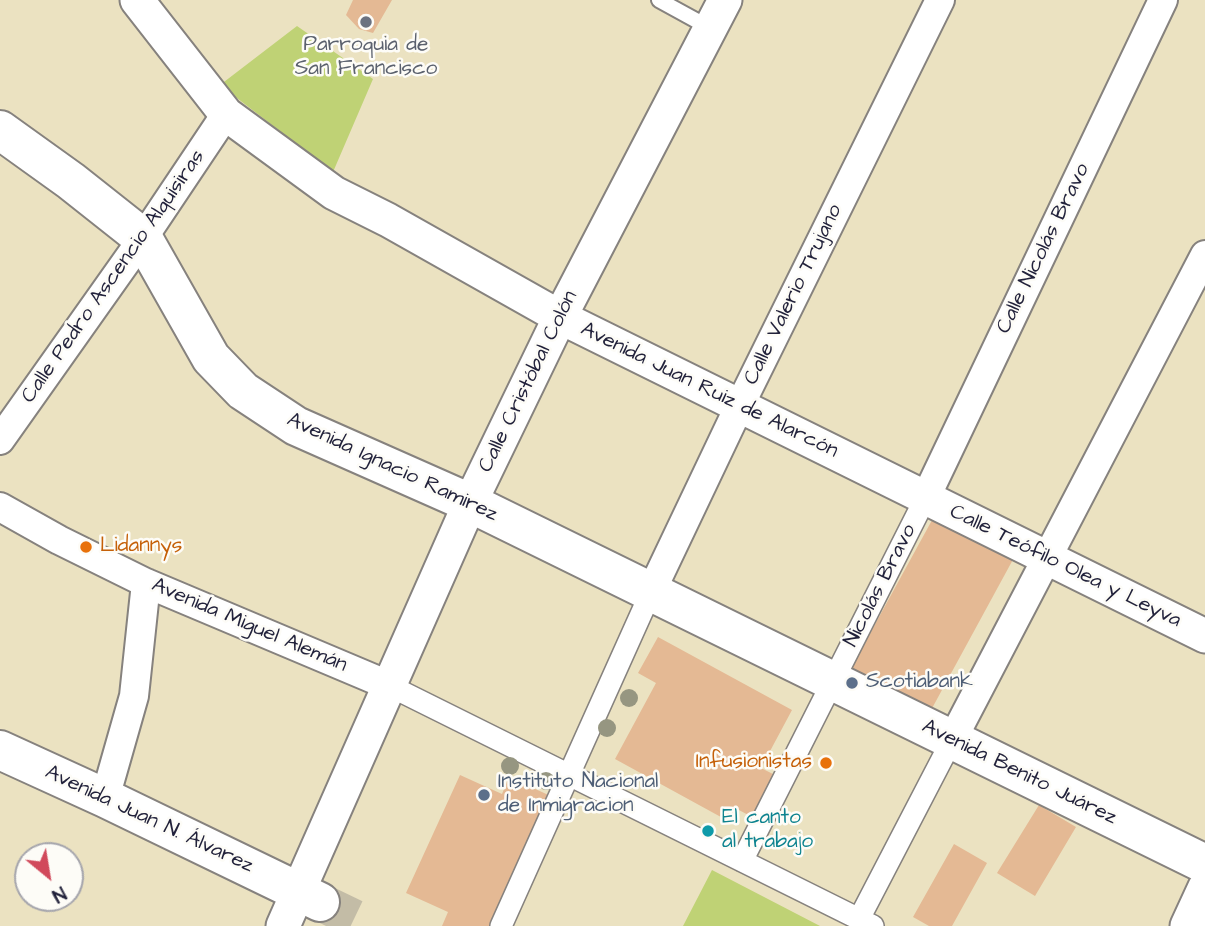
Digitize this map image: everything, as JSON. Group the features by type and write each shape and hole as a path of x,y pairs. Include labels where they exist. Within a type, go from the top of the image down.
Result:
{"main road":[{"name":"Avenida Ignacio Ramirez","path":"0,130 143,238 211,358 243,391 296,426 470,503 832,682"},
{"name":"Avenida Benito Juárez","path":"832,682 1205,864"},
{"name":"Avenida Juan N. Álvarez","path":"0,750 309,896"}],"street":[{"name":"Avenida Juan Ruiz de Alarcón","path":"137,0 226,114 334,193 561,317 926,498"},
{"name":"Calle Valerio Trujano","path":"651,592 940,0"},
{"name":"Calle Nicolás Bravo","path":"926,498 1163,0"},
{"name":"Calle Cristóbal Colón","path":"283,926 309,896 387,685 470,503 561,317 718,14"},
{"name":"Calle Pedro Ascencio Alquisiras","path":"2,432 143,238 226,114"},
{"path":"387,685 866,922 952,740 1205,255"},
{"name":"Calle Teófilo Olea y Leyva","path":"926,498 1205,636"},
{"name":"Nicolás Bravo","path":"742,861 926,498"},
{"name":"Avenida Miguel Alemán","path":"0,507 146,583 387,685"},
{"path":"105,798 134,696 146,583"},
{"path":"501,926 651,592"},
{"path":"1187,926 1205,887"}],"lane":[{"path":"659,0 718,14"}],"green space":[{"path":"297,26 373,79 333,172 220,85"},
{"path":"712,870 820,926 683,926"}],"building":[{"name":"Parroquia de San Francisco","path":"353,0 392,0 373,33 359,29 346,15"},
{"path":"937,511 1016,554 930,712 850,670"},
{"path":"658,637 792,710 761,768 777,776 754,818 737,809 730,822 615,759 656,683 638,673"},
{"path":"460,775 502,794 509,777 566,803 509,926 442,926 448,912 406,893"},
{"path":"1039,805 1076,827 1035,896 997,873"},
{"path":"954,844 987,863 952,926 929,926 913,917"}],"tunnel":[{"path":"320,902 370,926"}],"place":[{"name":"Parroquia de San Francisco","path":"366,22"},
{"name":"Lidannys","path":"86,547"},
{"name":"Scotiabank","path":"852,683"},
{"name":"Infusionistas","path":"826,763"},
{"name":"Instituto Nacional de Inmigracion","path":"484,795"},
{"name":"El canto al trabajo","path":"708,831"}]}
